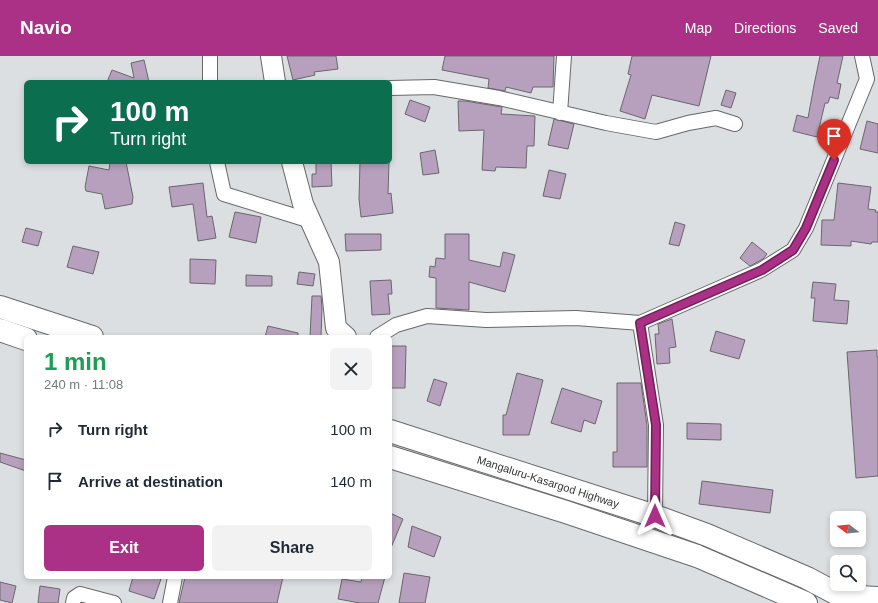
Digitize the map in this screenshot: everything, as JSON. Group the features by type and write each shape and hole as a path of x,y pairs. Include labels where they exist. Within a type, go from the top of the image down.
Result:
{"highway":[{"path":"0,307 86,335"},
{"path":"0,330 24,338"},
{"name":"Mangaluru-Kasargod Highway","path":"392,432 655,516 706,535 807,578 839,595 859,603"},
{"path":"392,458 566,512 698,556 806,603"}],"street":[{"path":"210,56 210,80"},
{"path":"271,56 275,80"},
{"path":"560,113 564,56"},
{"path":"380,335 396,325 427,316 486,320 576,318 640,323 762,270 793,250 806,228 872,79 862,56"},
{"path":"392,88 434,87 499,98 606,124 656,132 688,123 716,118 735,124"},
{"path":"217,164 224,194 311,221"},
{"path":"293,164 303,204 328,262 336,328 344,335"},
{"path":"640,323 656,425 655,516"},
{"path":"170,603 175,579"},
{"path":"73,603 74,598 80,594 114,603"},
{"path":"839,595 878,597"}],"building":[{"path":"287,56 336,56 338,69 314,72 315,75 293,80"},
{"path":"445,56 554,56 553,87 533,87 531,93 506,87 505,91 488,88 489,79 442,70"},
{"path":"632,56 711,56 699,106 652,95 645,119 620,111 631,75 628,74"},
{"path":"820,56 843,56 837,83 841,84 838,99 830,97 828,103 825,103 817,137 793,131 797,115 808,118"},
{"path":"144,60 149,80 108,80 112,70 134,78 131,63"},
{"path":"726,90 736,93 731,108 721,105"},
{"path":"410,100 430,107 425,122 405,114"},
{"path":"458,101 502,107 501,114 535,116 534,146 527,146 526,168 496,167 495,171 482,170 484,130 459,131"},
{"path":"554,119 574,124 568,149 548,145"},
{"path":"867,121 878,124 878,153 860,149"},
{"path":"435,150 439,173 423,175 420,153"},
{"path":"110,164 126,164 133,197 132,204 105,209 102,194 86,191 85,187 89,166 109,170"},
{"path":"316,164 331,164 332,186 312,187 312,174 316,174"},
{"path":"360,164 389,164 388,194 391,193 393,213 361,217 359,199"},
{"path":"549,170 566,174 560,199 543,196"},
{"path":"203,183 207,217 212,216 216,238 198,241 193,204 172,207 169,187"},
{"path":"838,183 871,187 868,209 876,210 875,212 878,212 878,242 872,242 871,244 851,241 851,246 821,245 822,220 834,220"},
{"path":"235,212 261,217 256,243 229,237"},
{"path":"675,222 685,225 679,246 669,244"},
{"path":"26,228 42,232 38,246 22,242"},
{"path":"345,234 381,234 381,250 346,251"},
{"path":"445,234 469,234 469,260 500,267 503,252 515,255 505,292 469,282 469,310 436,308 436,278 429,277 430,266 435,267 436,258 445,259"},
{"path":"752,242 767,254 763,259 750,266 740,258"},
{"path":"73,246 99,252 93,274 67,267"},
{"path":"190,259 216,260 215,284 190,283"},
{"path":"299,272 315,274 313,286 297,284"},
{"path":"246,275 272,276 272,286 246,286"},
{"path":"391,280 392,294 388,294 390,314 372,315 370,281"},
{"path":"813,282 836,284 834,300 849,301 847,324 813,321 815,298 811,298"},
{"path":"312,296 321,296 321,335 310,335"},
{"path":"672,319 676,347 669,348 670,363 657,364 655,334 659,334 658,324"},
{"path":"268,326 298,333 298,335 266,335"},
{"path":"716,331 745,340 739,359 710,351"},
{"path":"392,346 406,346 405,388 392,388"},
{"path":"877,350 878,476 856,478 847,352"},
{"path":"517,373 543,380 529,435 503,435 503,415 506,415"},
{"path":"434,379 447,383 440,406 427,401"},
{"path":"617,383 641,383 647,426 647,467 613,467 613,452 617,452"},
{"path":"562,388 602,401 595,424 584,420 581,432 551,423"},
{"path":"687,423 721,424 721,440 687,439"},
{"path":"0,453 24,459 24,470 0,462"},
{"path":"702,481 773,490 770,513 699,504"},
{"path":"392,514 403,519 392,545"},
{"path":"412,526 441,537 434,557 408,547"},
{"path":"404,573 430,577 425,603 399,603"},
{"path":"132,579 161,579 154,599 129,591"},
{"path":"185,579 283,579 277,603 179,603"},
{"path":"342,579 361,582 362,579 384,579 378,603 360,603 338,599"},
{"path":"0,582 16,586 12,603 0,600"},
{"path":"40,586 60,589 58,603 38,603"}],"route":[{"path":"655,516 656,425 640,323 762,270 793,250 806,228 834,160"}]}
